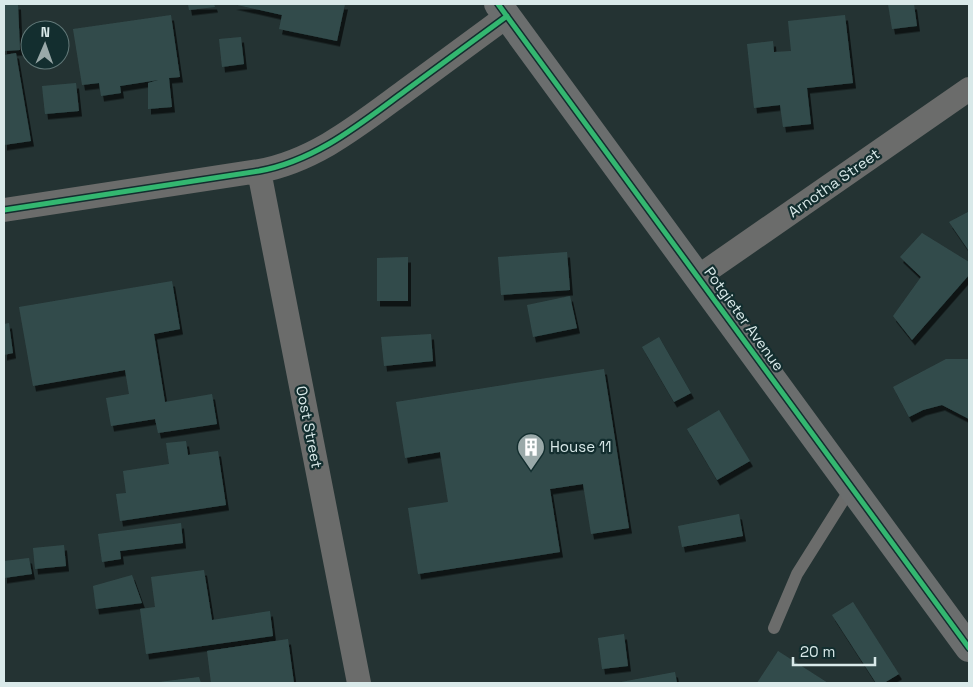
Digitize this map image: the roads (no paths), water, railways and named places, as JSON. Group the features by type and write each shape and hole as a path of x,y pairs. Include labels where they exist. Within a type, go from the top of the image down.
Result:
{"street":[{"path":"4,210 259,171 294,162 319,151 379,110 502,10"},
{"name":"Potgieter Avenue","path":"502,10 969,648"},
{"name":"Arnotha Street","path":"698,277 969,89"},
{"name":"Oost Street","path":"259,171 359,683"}],"lane":[{"path":"774,628 797,574 851,488"}],"place":[{"name":"House 11","path":"531,471"}]}
